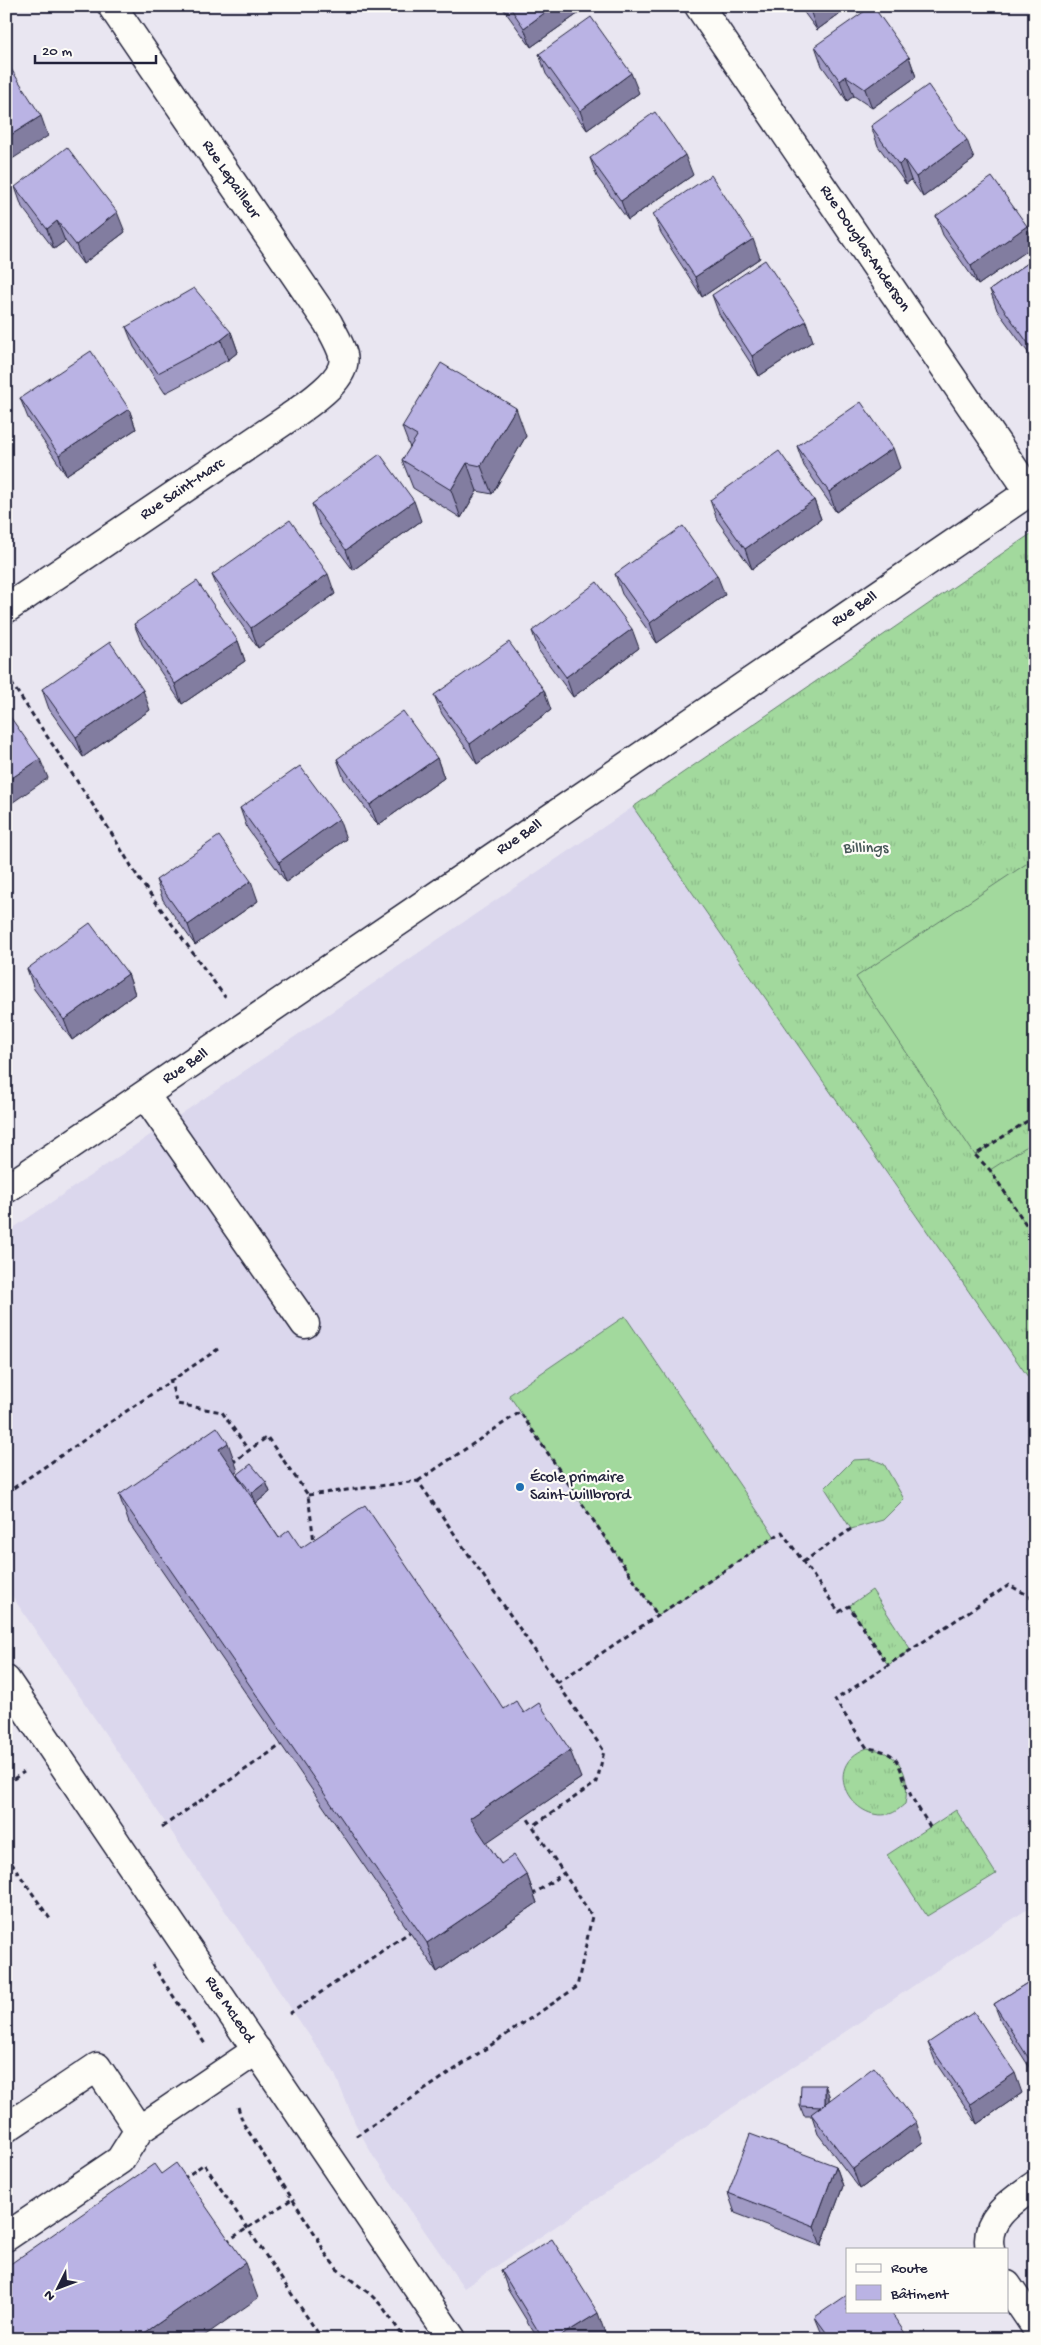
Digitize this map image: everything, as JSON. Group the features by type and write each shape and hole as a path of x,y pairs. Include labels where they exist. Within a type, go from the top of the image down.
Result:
{"street":[{"name":"Rue Lepailleur","path":"112,6 328,323 344,357"},
{"name":"Rue Douglas-Anderson","path":"699,6 1032,490"},
{"name":"Rue Saint-Marc","path":"6,609 313,400 334,382 342,370 344,357"},
{"name":"Rue Bell","path":"6,1189 1032,490"},
{"path":"145,1095 304,1324"},
{"name":"Rue McLeod","path":"6,1680 452,2339"},
{"path":"6,2237 120,2160 139,2130 257,2050"},
{"path":"6,2128 97,2067 139,2130"},
{"path":"990,2248 990,2228 1001,2212 1035,2185"},
{"path":"1008,2286 1035,2326"}],"path":[{"path":"6,674 108,826 139,879 229,1002"},
{"path":"1035,1116 975,1155 990,1170 1035,1238"},
{"path":"6,1493 218,1349"},
{"path":"170,1380 177,1404 222,1412 249,1451"},
{"path":"308,1495 418,1481 520,1412 658,1616"},
{"path":"232,1463 268,1437 308,1495 315,1549"},
{"path":"418,1481 604,1751 597,1782 532,1826"},
{"path":"803,1562 851,1529"},
{"path":"557,1683 782,1532 839,1612 849,1606 888,1665"},
{"path":"930,1826 908,1789 904,1772 894,1757 882,1750 867,1748 836,1700 1009,1585 1035,1599"},
{"path":"162,1826 281,1745"},
{"path":"6,1784 24,1772"},
{"path":"356,2136 577,1987 592,1916 526,1816"},
{"path":"6,1855 50,1919"},
{"path":"532,1895 564,1873"},
{"path":"289,2014 410,1932"},
{"path":"147,1956 205,2045"},
{"path":"236,2099 243,2123 325,2253 338,2268 382,2306 404,2339"},
{"path":"176,2185 204,2164 322,2339"},
{"path":"221,2246 292,2199"}],"shaded area":[{"name":"École primaire Saint-Willbrord","path":"633,807 1035,1387 1035,1904 464,2288 373,2156 355,2123 334,2072 6,1587 6,1233"}],"green space":[{"name":"Billings","path":"1035,531 1035,1387 633,807"},
{"path":"1035,858 1035,1116 975,1155 856,977"},
{"path":"1035,1141 1035,1238 990,1170"},
{"path":"625,1316 775,1537 658,1616 509,1395"},
{"path":"872,1459 884,1464 904,1499 883,1520 851,1529 825,1488 853,1460"},
{"path":"872,1590 911,1650 888,1665 849,1606"},
{"path":"867,1748 888,1754 901,1766 904,1774 906,1783 905,1804 889,1814 876,1815 864,1810 846,1792 843,1780 845,1768 852,1757"},
{"path":"956,1810 996,1874 927,1916 887,1855"}],"building":[{"path":"509,6 554,6 524,28"},
{"path":"807,6 815,6 810,10"},
{"path":"872,6 909,57 865,89 846,76 840,81 815,46"},
{"path":"591,17 631,73 580,111 539,54"},
{"path":"6,61 41,116 6,138"},
{"path":"928,85 967,140 916,177 904,160 899,165 871,126"},
{"path":"655,112 685,155 621,201 590,158"},
{"path":"67,147 117,212 76,245 57,221 47,229 15,187"},
{"path":"711,175 753,239 695,277 653,214"},
{"path":"992,177 1027,226 971,266 936,216"},
{"path":"1035,258 1035,349 1033,350 990,290"},
{"path":"765,260 806,321 752,356 712,295"},
{"path":"194,288 231,332 221,340 158,373 126,327"},
{"path":"91,351 129,409 59,455 20,398"},
{"path":"441,363 516,408 481,466 467,463 451,490 402,460 417,436 402,427"},
{"path":"861,402 893,448 829,492 797,446"},
{"path":"779,451 814,500 745,549 710,500"},
{"path":"380,454 414,501 346,550 312,504"},
{"path":"290,520 328,574 251,628 212,575"},
{"path":"683,526 717,575 650,623 615,574"},
{"path":"197,581 238,641 175,684 134,624"},
{"path":"597,582 632,629 566,677 532,631"},
{"path":"110,642 143,690 76,737 42,689"},
{"path":"509,642 544,690 470,744 434,695"},
{"path":"6,711 40,759 6,782"},
{"path":"403,711 437,758 370,805 337,759"},
{"path":"300,766 339,819 279,862 240,808"},
{"path":"219,836 251,881 188,925 156,880"},
{"path":"90,923 128,974 64,1020 27,969"},
{"path":"217,1427 228,1443 219,1449 279,1538 289,1530 301,1548 365,1505 504,1709 516,1701 524,1713 539,1703 570,1750 470,1818 501,1864 514,1855 527,1875 427,1943 119,1495"},
{"path":"251,1464 266,1482 252,1493 237,1475"},
{"path":"1035,1978 1035,2064 1033,2065 994,2004"},
{"path":"974,2012 1015,2073 970,2104 928,2043"},
{"path":"874,2067 916,2122 853,2169 811,2114"},
{"path":"801,2085 825,2085 825,2104 821,2107 800,2106"},
{"path":"750,2134 836,2166 814,2226 728,2193"},
{"path":"176,2163 245,2263 136,2339 6,2339 6,2277 9,2274 6,2267 154,2164 161,2174"},
{"path":"552,2239 598,2313 556,2339 543,2339 501,2270"},
{"path":"846,2296 846,2312 891,2312 909,2339 831,2339 815,2317"}],"place":[{"name":"École primaire Saint-Willbrord","path":"520,1487"}]}
